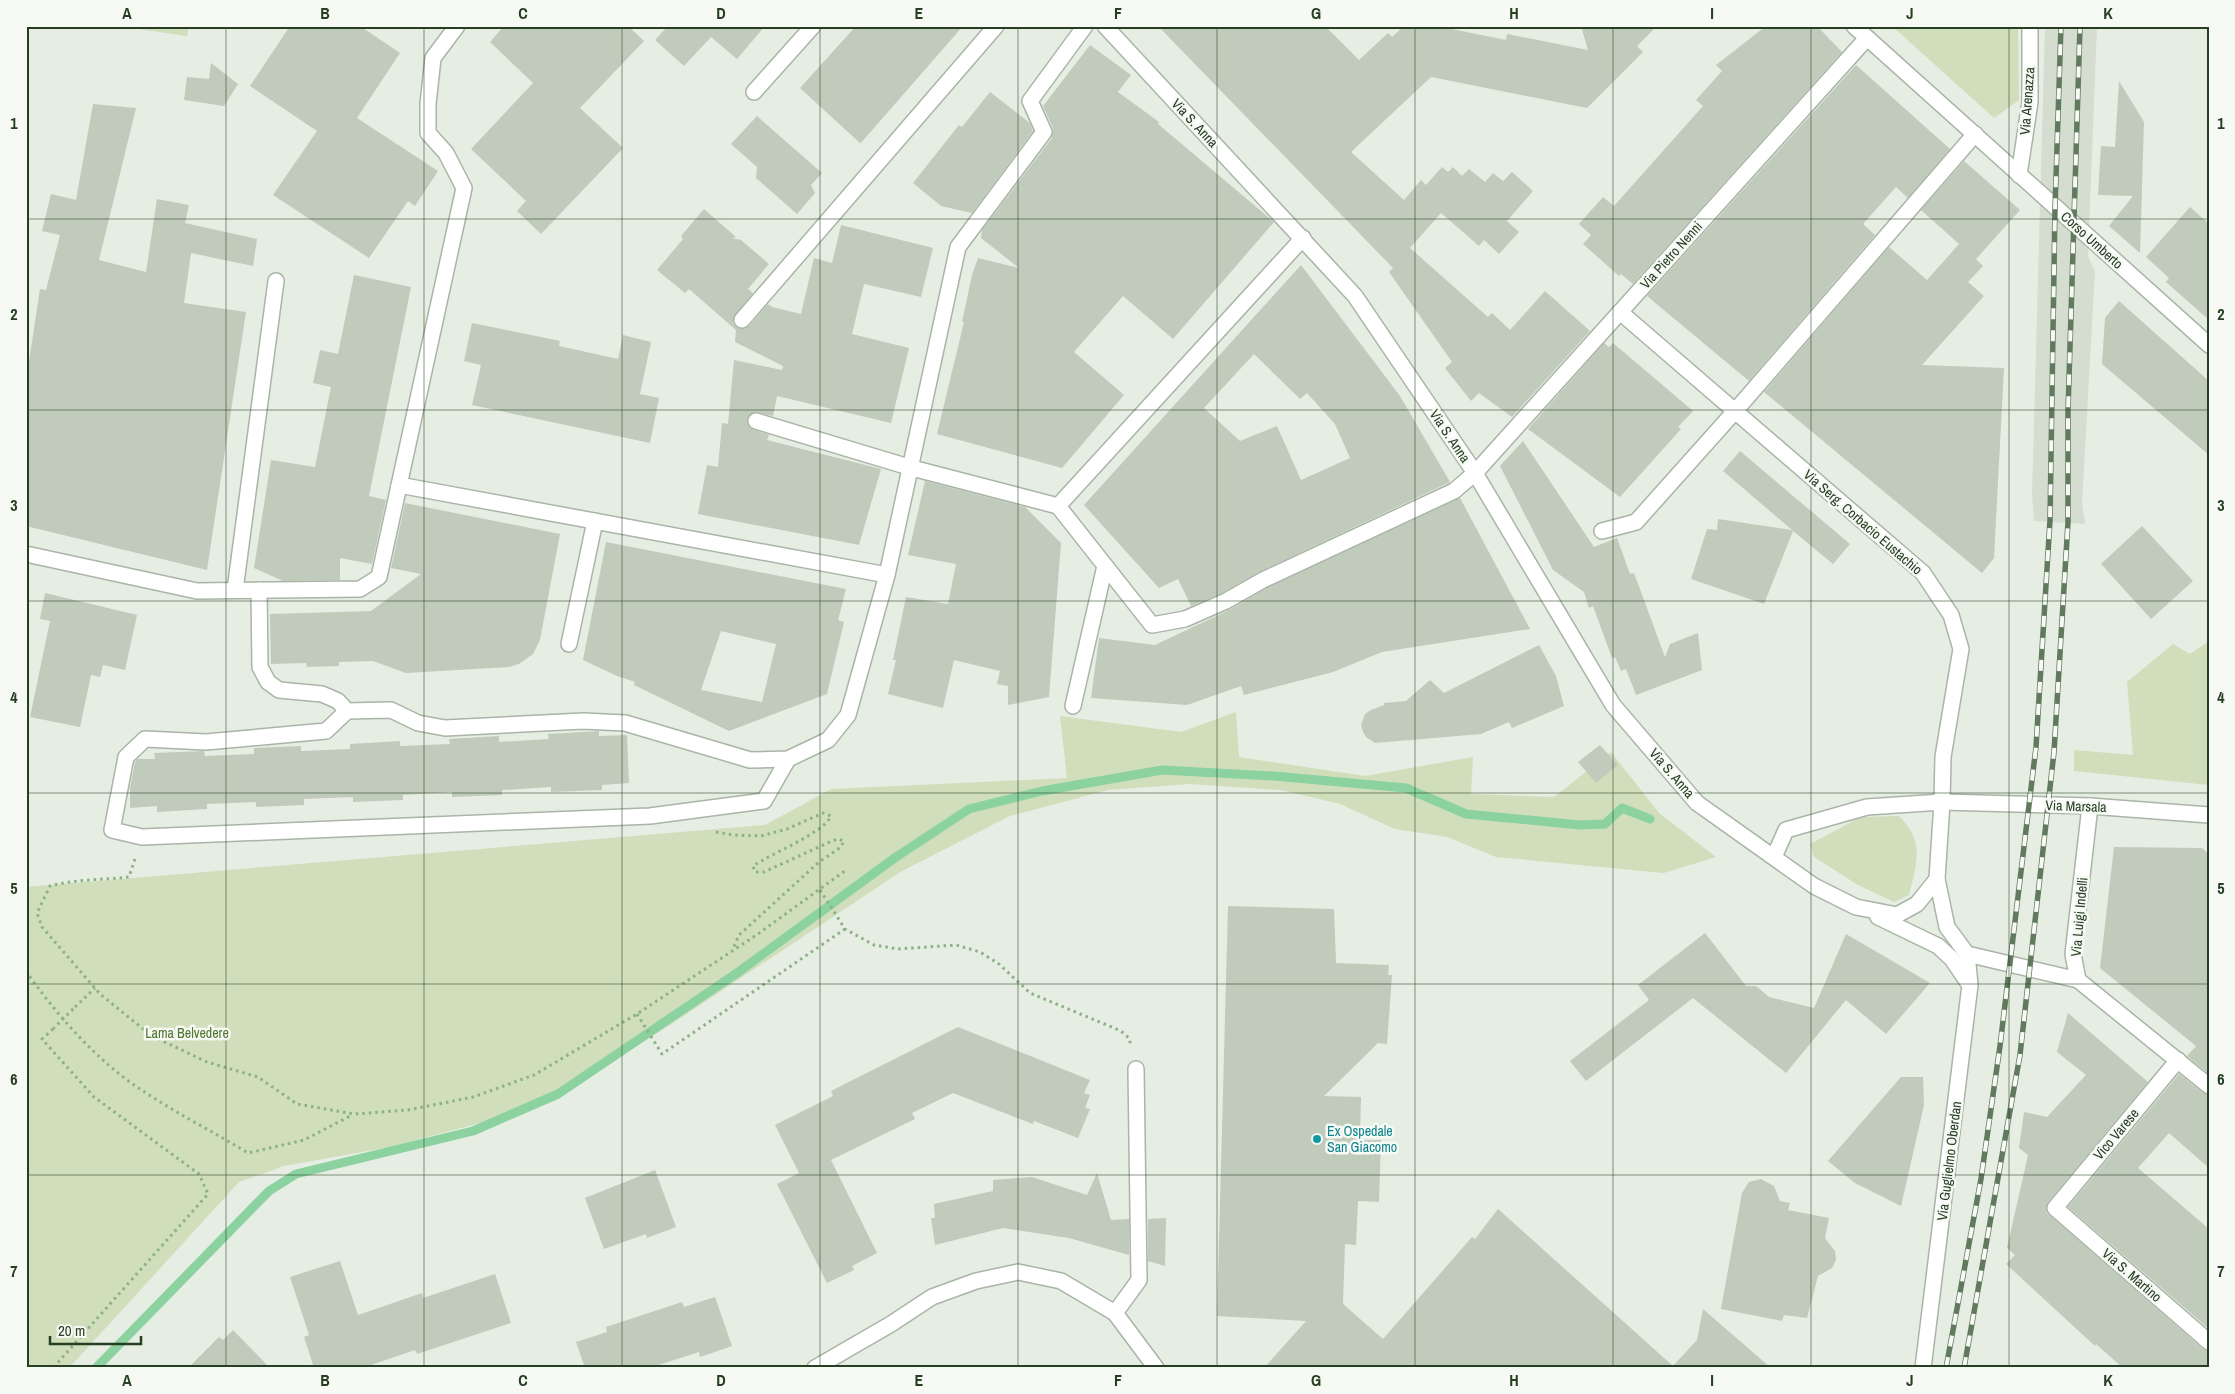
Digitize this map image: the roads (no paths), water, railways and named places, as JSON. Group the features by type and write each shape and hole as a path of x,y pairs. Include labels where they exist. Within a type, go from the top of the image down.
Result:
{"street":[{"path":"26,554 197,591 360,589 379,577 464,188 446,153 428,133 428,104 434,58 457,26"},
{"path":"754,92 813,26"},
{"path":"742,320 996,26"},
{"path":"788,759 764,801 690,812 650,816 142,837 112,830 126,757 145,739 206,742 326,731 347,711 391,710 418,723 445,728 583,721 625,724 750,760 788,759 828,740 848,715 887,575 912,468 958,247 1044,132 1030,101 1085,26"},
{"name":"Via S. Anna","path":"1105,26 1304,238 1355,296 1475,473 1613,705 1698,803 1814,886 1856,907"},
{"name":"Corso Umberto","path":"1854,26 2209,345"},
{"name":"Via Arenazza","path":"2018,175 2030,102 2030,26"},
{"name":"Via Pietro Nenni","path":"1105,566 1152,626 1185,619 1226,601 1263,580 1454,491 1475,473 1867,38"},
{"path":"1602,531 1636,522 1736,410 1975,134"},
{"path":"1058,506 1304,238"},
{"path":"235,590 276,281"},
{"name":"Via Serg. Corbacio Eustachio","path":"1620,312 1923,573 1951,615 1961,649 1943,757 1937,879 1947,926 1967,954"},
{"path":"756,421 912,468 1058,506 1105,566 1073,706"},
{"path":"399,485 887,575"},
{"path":"569,644 594,521"},
{"path":"259,590 260,667 268,682 279,690 322,694 338,701 347,711"},
{"name":"Via Marsala","path":"1774,857 1786,830 1867,807 1942,802 2090,806 2208,815"},
{"name":"Via Luigi Indelli","path":"2078,980 2073,954 2090,806"},
{"path":"1856,907 1897,915 1917,904 1937,879"},
{"path":"1856,907 1938,946 1952,959 1970,985"},
{"path":"1967,954 2078,980 2209,1086"},
{"name":"Via Guglielmo Oberdan","path":"1923,1368 1970,985 1967,954"},
{"name":"Vico Varese","path":"2055,1208 2178,1060"},
{"path":"1115,1313 1139,1280 1136,1069"},
{"name":"Via S. Martino","path":"2055,1208 2209,1342"},
{"path":"815,1368 891,1324 932,1297 976,1281 1018,1272 1061,1281 1115,1313 1156,1368"}],"waterway":[{"path":"96,1368 269,1191 296,1174 473,1131 558,1094 737,973 896,857 969,809 1042,791 1162,770 1274,776 1406,788 1466,814 1580,825 1605,824 1622,808 1650,819"}],"railway":[{"path":"1946,1368 1981,1179 2000,1046 2036,747 2050,520 2055,208 2061,26"},
{"path":"1964,1368 2020,1055 2054,752 2068,522 2068,411 2080,26"}],"place":[{"name":"Ex Ospedale San Giacomo","path":"1317,1139"}],"park label":[{"name":"Lama Belvedere","path":"187,1033"}]}
